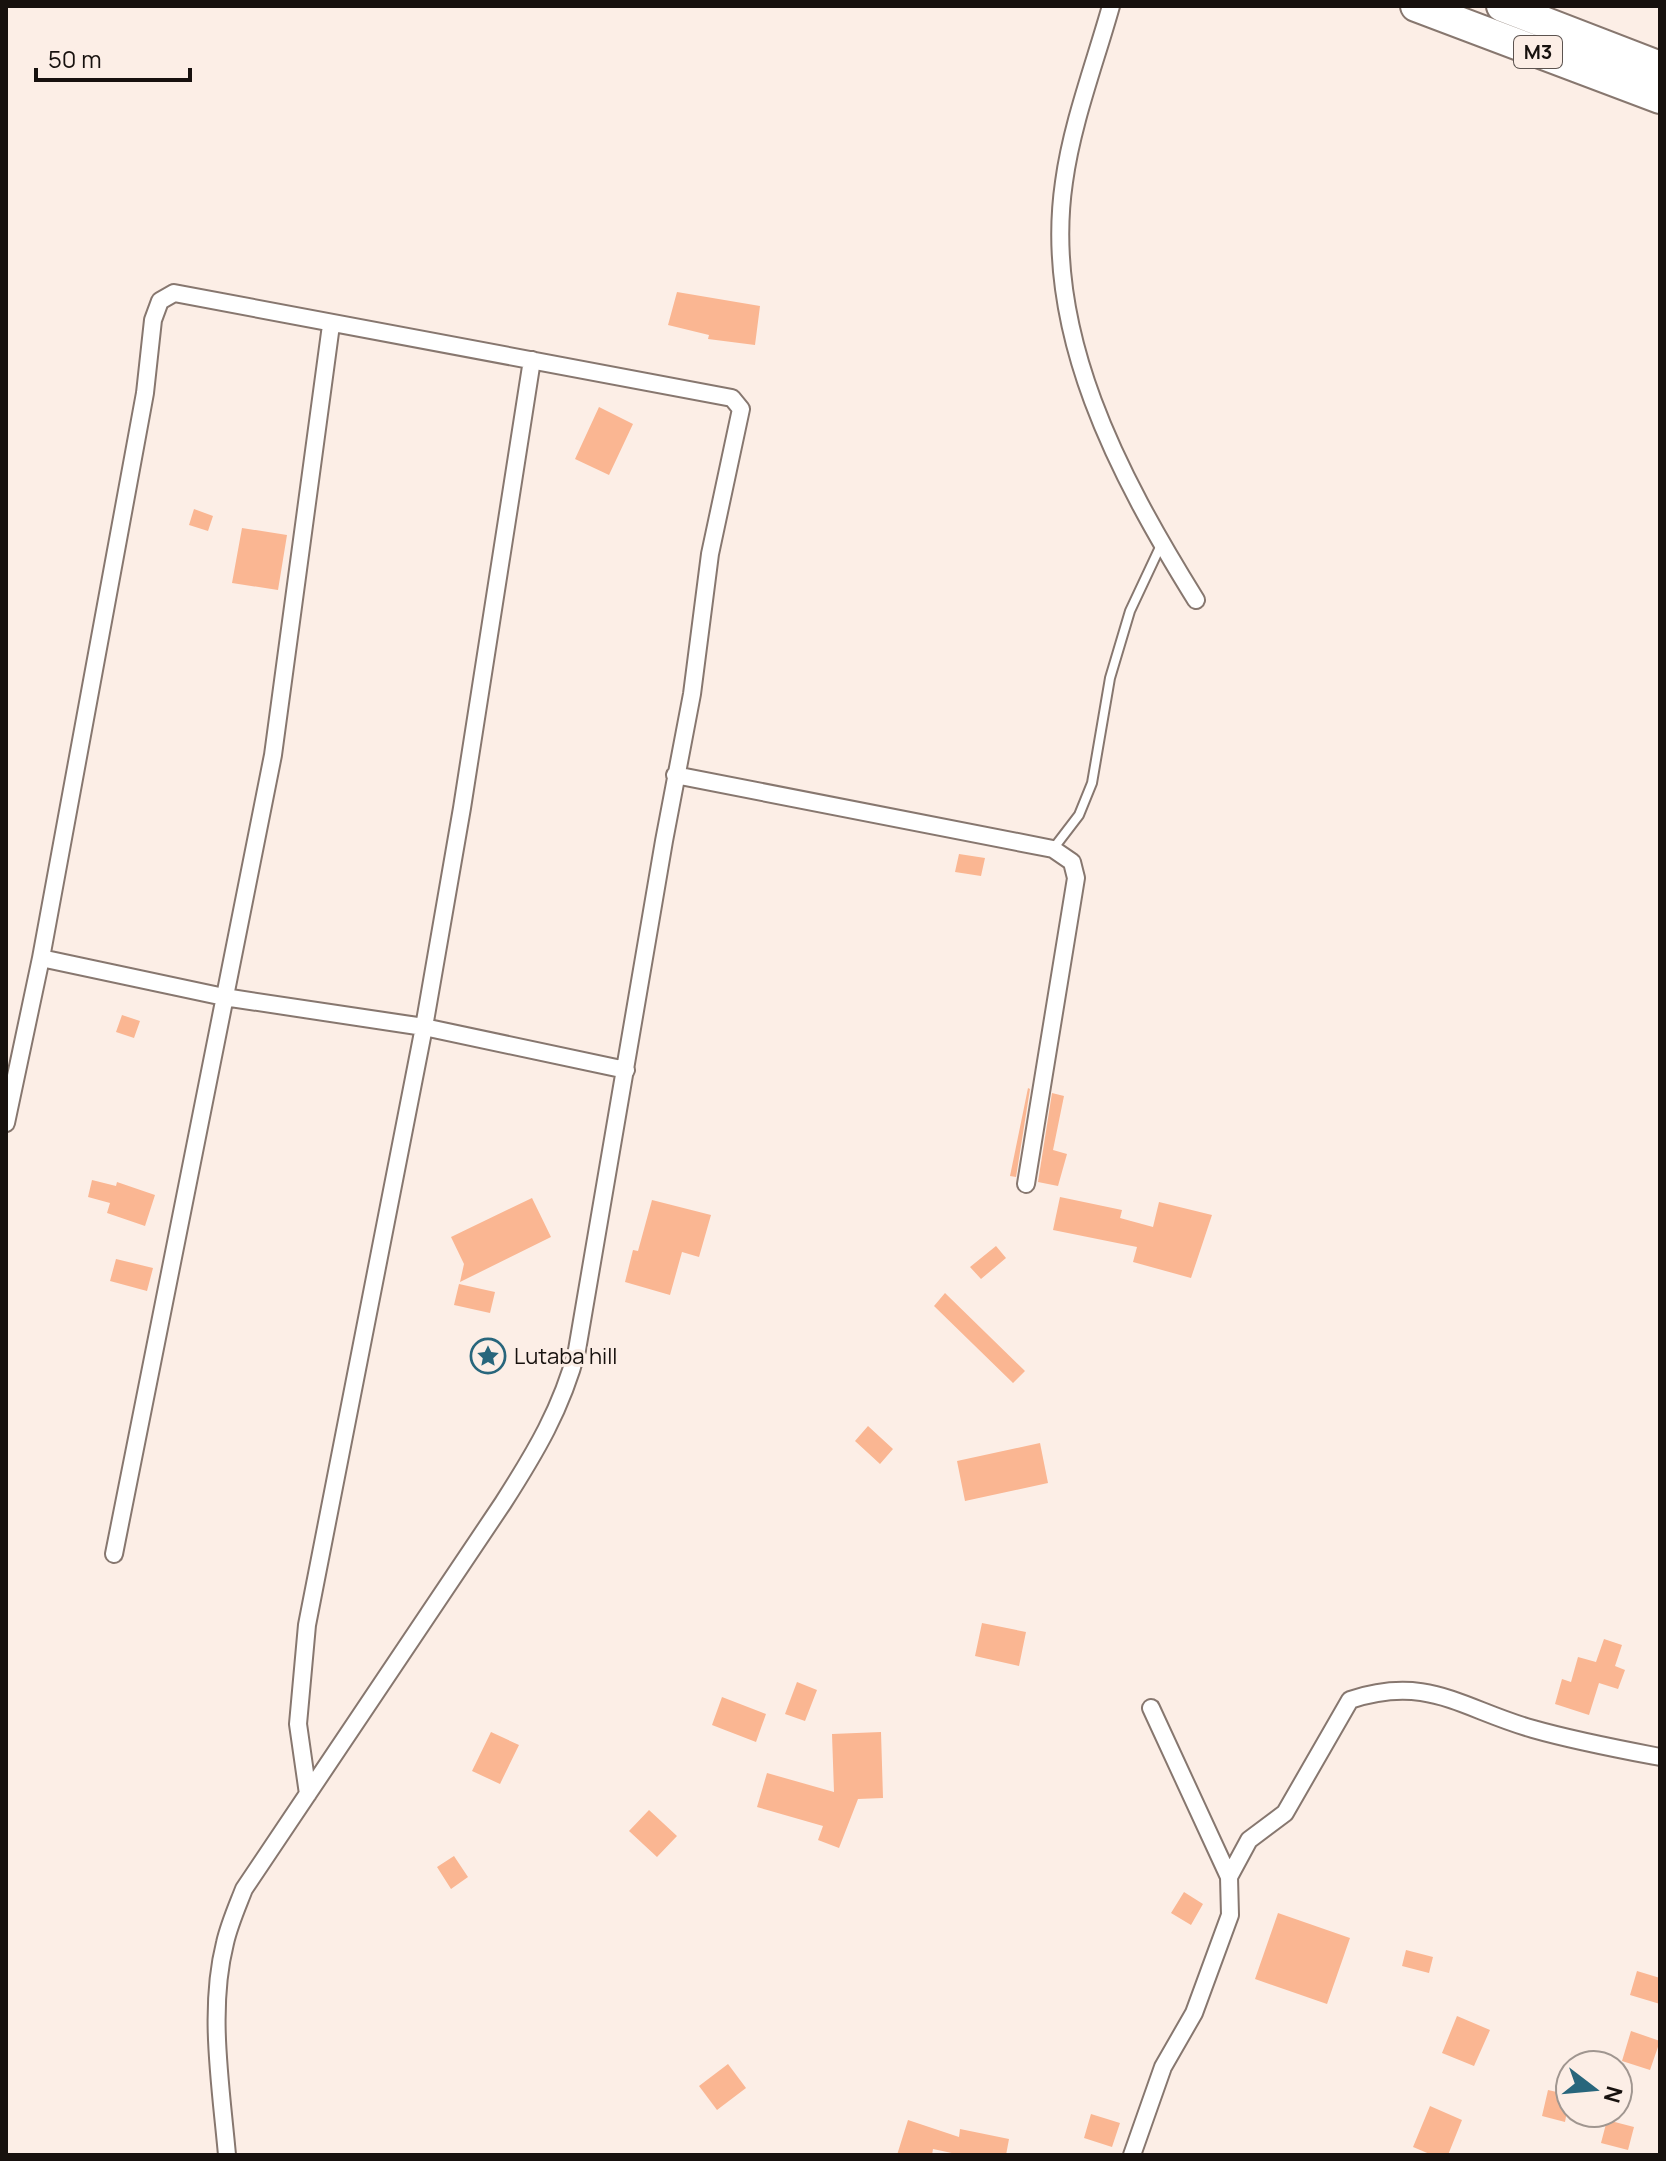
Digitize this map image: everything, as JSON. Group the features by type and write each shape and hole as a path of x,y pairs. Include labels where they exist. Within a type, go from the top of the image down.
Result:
{"highway":[{"name":"M3","path":"1416,6 1660,98"},
{"name":"M3","path":"1502,6 1660,67"}],"street":[{"path":"1111,6 1064,180 1058,249 1064,302 1083,378 1161,544 1196,600"},
{"path":"6,1123 41,958 145,393 153,320 160,301 174,293 331,325 732,398 741,409 710,554 692,694 675,775 577,1350 566,1395 519,1478 244,1889 225,1943 219,1991 219,2059 227,2155"},
{"path":"114,1554 273,755 331,325"},
{"path":"308,1794 298,1724 307,1625 424,1027 462,808 532,360"},
{"path":"675,775 1053,849 1072,862 1076,878 1026,1184"},
{"path":"41,958 224,997 424,1027 626,1070"},
{"path":"1229,1877 1249,1840 1285,1813 1350,1700 1372,1693 1403,1689 1430,1692 1532,1729 1660,1757"},
{"path":"1132,2155 1163,2067 1194,2013 1230,1915 1229,1877 1151,1708"}],"lane":[{"path":"1053,849 1079,815 1092,783 1110,678 1130,611 1161,544"}],"building":[{"path":"677,292 760,306 755,345 708,339 709,335 668,325"},
{"path":"599,407 633,424 609,475 575,459"},
{"path":"194,509 213,516 208,531 189,525"},
{"path":"242,528 287,535 278,590 232,583"},
{"path":"959,854 985,858 981,876 955,872"},
{"path":"122,1015 140,1021 134,1038 116,1032"},
{"path":"1028,1088 1016,1177 1010,1176"},
{"path":"1052,1093 1064,1096 1053,1150 1067,1154 1058,1186 1038,1182"},
{"path":"92,1180 116,1186 117,1182 155,1195 145,1226 107,1213 110,1203 88,1197"},
{"path":"1060,1197 1122,1210 1120,1218 1153,1227 1159,1202 1212,1215 1191,1278 1133,1262 1137,1247 1053,1230"},
{"path":"532,1198 551,1237 460,1282 464,1264 451,1237"},
{"path":"652,1200 711,1215 699,1257 682,1252 670,1295 625,1282 633,1250 638,1251"},
{"path":"996,1246 1006,1258 981,1279 970,1267"},
{"path":"116,1259 153,1268 147,1291 110,1281"},
{"path":"459,1284 495,1292 490,1313 454,1305"},
{"path":"945,1293 1025,1371 1013,1383 934,1306"},
{"path":"868,1426 893,1449 880,1464 855,1441"},
{"path":"1040,1443 1048,1483 965,1501 957,1461"},
{"path":"982,1623 1026,1632 1019,1666 975,1656"},
{"path":"1604,1639 1622,1645 1615,1666 1625,1670 1618,1689 1599,1683 1589,1715 1555,1704 1562,1679 1571,1682 1578,1657 1596,1662"},
{"path":"797,1682 817,1690 805,1721 785,1714"},
{"path":"722,1697 766,1714 756,1742 712,1725"},
{"path":"491,1732 519,1745 500,1784 472,1771"},
{"path":"881,1732 883,1798 858,1799 839,1848 818,1840 823,1826 757,1807 767,1773 834,1792 832,1734"},
{"path":"649,1810 677,1836 657,1857 629,1831"},
{"path":"454,1856 468,1877 451,1889 437,1867"},
{"path":"1184,1892 1203,1904 1191,1925 1171,1913"},
{"path":"1278,1913 1350,1938 1327,2004 1255,1979"},
{"path":"1406,1950 1433,1957 1429,1973 1402,1966"},
{"path":"1637,1971 1660,1978 1660,2004 1630,1995"},
{"path":"1457,2016 1490,2030 1474,2066 1442,2053"},
{"path":"1631,2031 1660,2041 1650,2070 1634,2065 1634,2049 1626,2049"},
{"path":"728,2064 746,2088 717,2110 699,2086"},
{"path":"1548,2090 1554,2091 1554,2119 1542,2116"},
{"path":"1430,2106 1462,2120 1448,2155 1432,2155 1413,2147"},
{"path":"1091,2114 1120,2123 1112,2147 1084,2138"},
{"path":"908,2120 959,2137 960,2129 1009,2139 1006,2155 961,2155 933,2149 932,2155 897,2155"},
{"path":"1605,2129 1633,2129 1628,2150 1601,2143"}],"place":[{"name":"Lutaba hill","path":"488,1356"}]}
